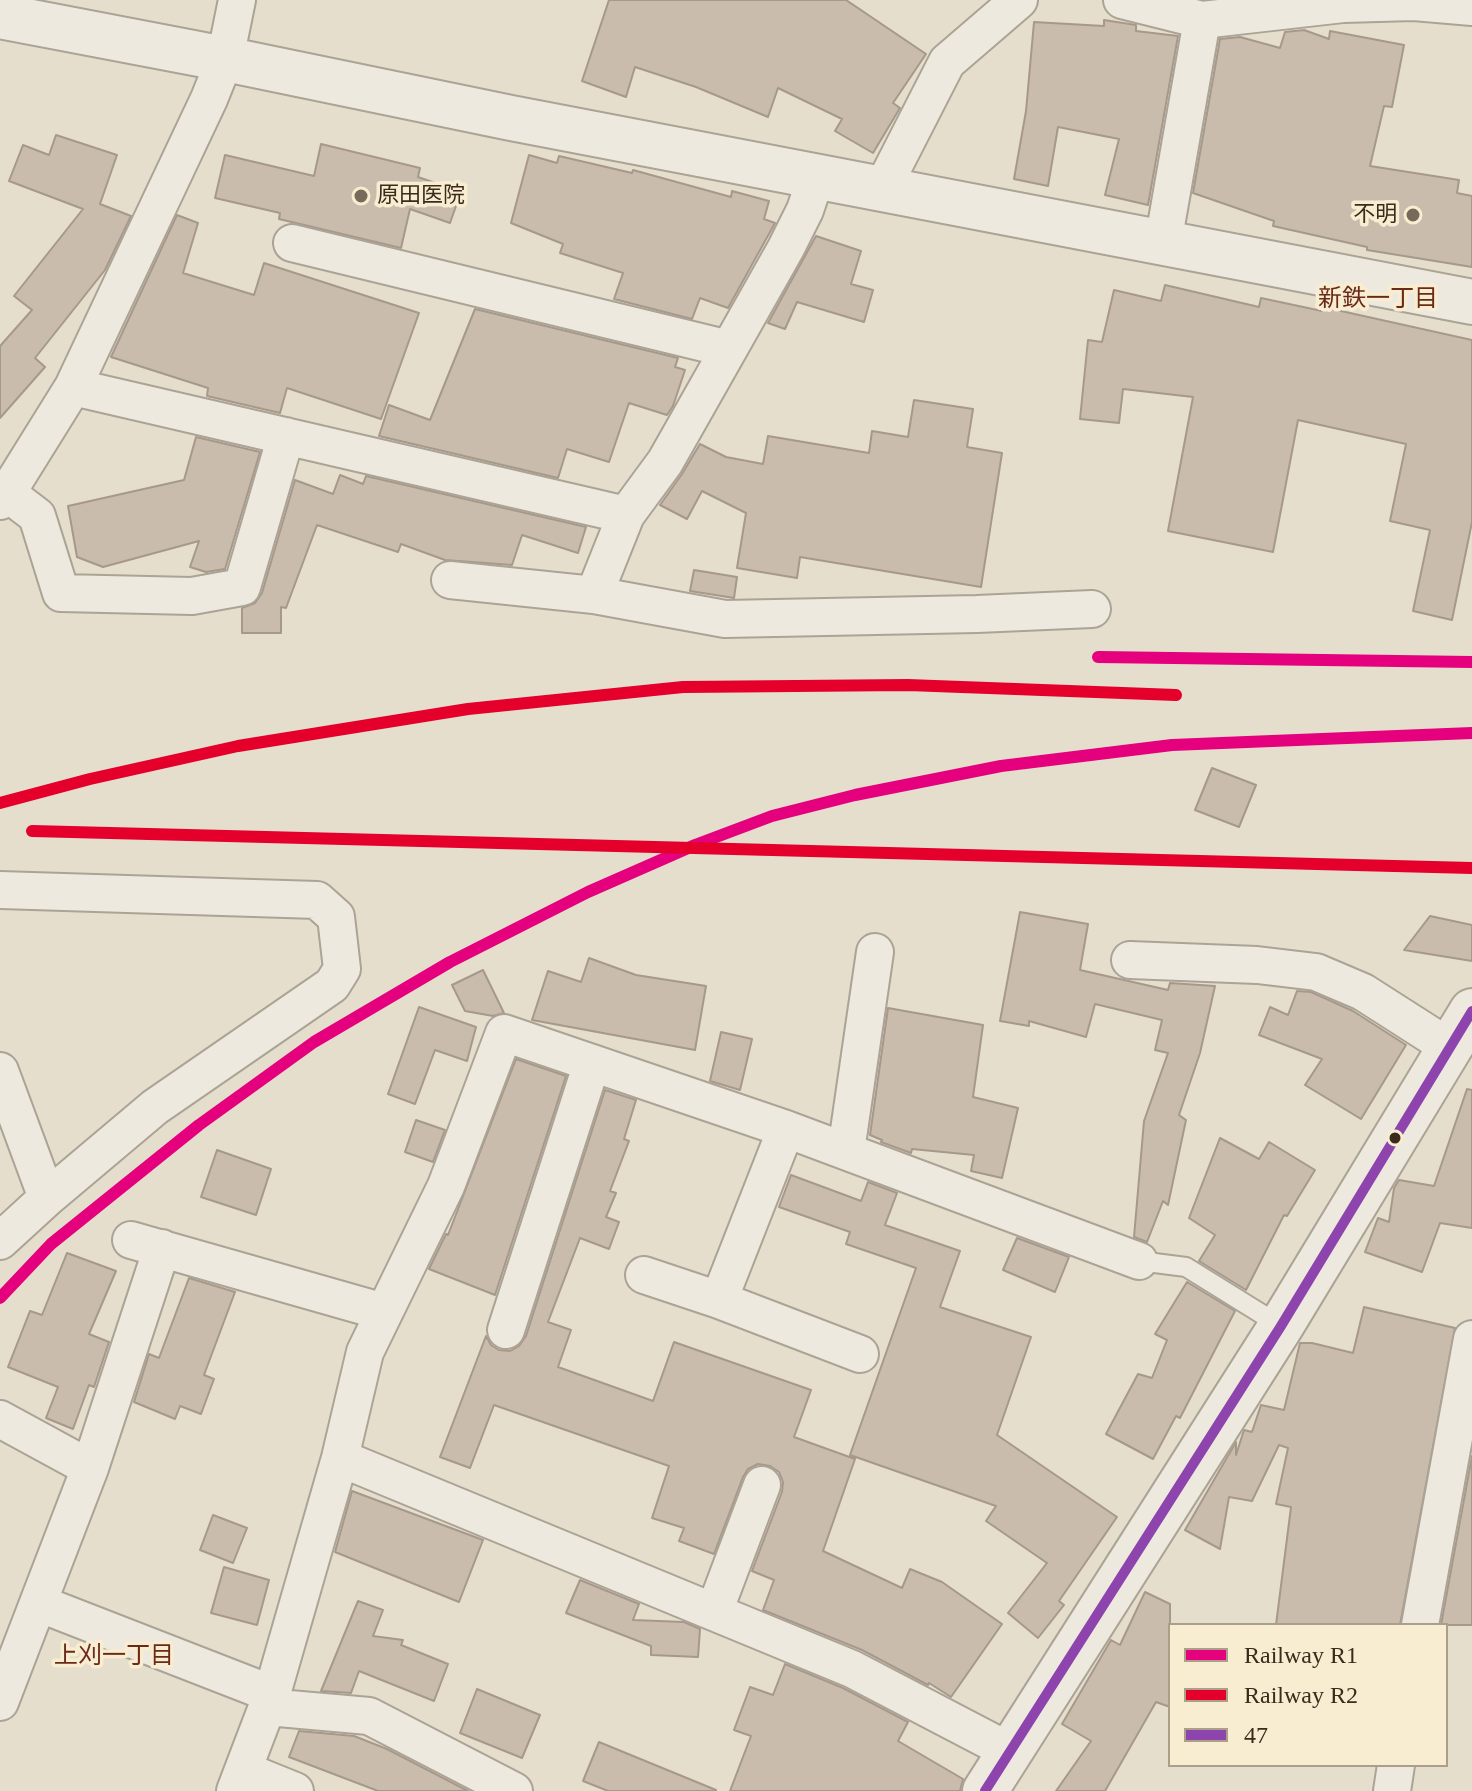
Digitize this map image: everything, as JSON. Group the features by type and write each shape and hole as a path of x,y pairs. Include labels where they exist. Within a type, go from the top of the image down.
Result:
{"street":[{"path":"237,0 225,59 73,387 4,497 37,516 61,593 192,596 242,587 286,436"},
{"path":"882,189 947,62 1019,0"},
{"path":"1122,0 1202,20 1343,4 1414,2 1472,7"},
{"path":"0,16 511,118 1472,302"},
{"path":"1163,243 1202,20"},
{"path":"594,595 626,515 665,462 786,248 805,210 816,177"},
{"path":"292,243 729,349"},
{"path":"73,387 626,515"},
{"path":"450,580 594,595 725,619 1092,609"},
{"path":"0,890 317,900 336,917 342,969 332,985 155,1107 0,1241"},
{"path":"846,1151 875,952"},
{"path":"985,1791 1281,1326 1461,1029 1316,972 1257,965 1130,960"},
{"path":"295,1791 239,1780 270,1700 340,1458 365,1352 446,1186 504,1033 786,1129 1139,1261"},
{"path":"506,1330 592,1063"},
{"path":"0,1071 47,1198"},
{"path":"719,1300 786,1129"},
{"path":"0,1702 90,1468 147,1244 384,1312"},
{"path":"644,1275 860,1354"},
{"path":"1420,1623 1472,1339"},
{"path":"0,1419 90,1468"},
{"path":"340,1458 852,1669 1009,1751"},
{"path":"714,1612 762,1485"},
{"path":"38,1603 270,1700 369,1716 514,1791"},
{"path":"1392,1791 1396,1767"}],"lane":[{"path":"1139,1261 1186,1267 1281,1326"}],"building":[{"path":"609,0 846,0 926,54 893,103 900,108 873,153 835,131 842,119 778,88 768,117 696,87 635,67 626,97 582,81"},
{"path":"1104,20 1136,25 1136,31 1178,36 1148,205 1105,195 1119,139 1058,127 1048,186 1014,179 1026,111 1034,22 1104,26"},
{"path":"1304,30 1329,39 1330,31 1404,45 1392,107 1384,106 1370,166 1459,180 1457,193 1472,196 1472,267 1367,250 1367,247 1273,226 1274,221 1193,193 1220,39 1240,37 1280,48 1285,32"},
{"path":"56,135 117,155 100,204 131,216 105,270 35,358 45,367 0,418 0,346 32,310 14,296 83,209 9,181 23,145 49,155"},
{"path":"321,144 420,168 418,177 461,192 450,223 410,209 401,248 279,219 280,213 215,198 225,155 314,176"},
{"path":"529,155 557,163 559,156 632,173 633,170 731,197 732,191 769,201 764,219 775,223 728,308 700,298 692,319 614,299 623,273 560,253 563,244 511,223"},
{"path":"177,215 198,223 183,273 254,295 264,263 419,313 381,419 287,388 280,413 207,396 208,388 111,357"},
{"path":"816,236 861,251 851,284 873,290 864,322 797,302 785,329 768,323"},
{"path":"1165,285 1259,307 1261,298 1322,311 1323,307 1472,340 1472,522 1452,620 1413,611 1430,530 1390,521 1406,444 1298,420 1273,552 1168,531 1193,397 1123,389 1119,423 1080,419 1088,340 1102,342 1114,290 1161,301"},
{"path":"475,309 678,358 675,367 685,370 673,406 667,415 629,403 609,462 567,449 558,478 379,436 389,405 430,420"},
{"path":"914,400 973,409 967,447 1002,453 981,587 800,557 797,578 737,568 746,513 702,491 687,519 660,505 700,444 726,457 763,464 768,436 869,453 872,431 908,437"},
{"path":"196,437 260,452 225,569 206,572 190,567 199,541 103,567 77,557 68,506 184,480"},
{"path":"340,475 363,484 366,476 586,527 578,553 522,535 512,565 445,560 401,544 398,552 317,525 286,608 281,607 281,633 242,633 242,608 255,603 262,593 295,480 333,494"},
{"path":"694,570 737,577 734,598 690,591"},
{"path":"1212,768 1256,785 1239,827 1195,810"},
{"path":"1020,912 1088,924 1080,970 1168,990 1170,983 1215,986 1200,1053 1179,1115 1186,1120 1168,1205 1163,1201 1147,1242 1134,1237 1144,1121 1168,1053 1155,1050 1162,1020 1095,1004 1086,1037 1029,1021 1029,1026 1000,1021"},
{"path":"1430,916 1472,925 1472,961 1404,950"},
{"path":"589,958 636,975 706,986 695,1050 532,1020 548,971 581,982"},
{"path":"483,970 504,1013 493,1016 465,1011 452,985"},
{"path":"1297,991 1311,992 1353,1011 1406,1045 1361,1119 1305,1085 1322,1059 1259,1035 1270,1007 1288,1015"},
{"path":"419,1007 476,1027 467,1061 435,1050 415,1104 388,1094"},
{"path":"888,1008 983,1025 973,1097 1018,1108 1002,1178 971,1171 974,1155 912,1149 911,1153 870,1135"},
{"path":"721,1032 752,1039 740,1090 710,1081"},
{"path":"516,1059 566,1076 495,1295 429,1269 448,1235"},
{"path":"1467,1089 1472,1090 1472,1228 1440,1223 1422,1272 1365,1252 1378,1218 1389,1222 1394,1188 1399,1180 1434,1186"},
{"path":"605,1090 636,1100 624,1139 629,1141 610,1191 616,1193 606,1217 619,1222 609,1249 580,1238 548,1322 571,1330 558,1367 653,1401 674,1342 811,1390 794,1437 855,1459 823,1551 902,1588 910,1569 942,1582 1002,1624 951,1697 862,1650 763,1610 774,1580 752,1571 783,1482 779,1472 770,1466 758,1464 748,1469 714,1554 679,1541 684,1528 652,1518 669,1466 494,1405 470,1468 440,1457 486,1336 491,1345 499,1350 510,1351 519,1346 526,1336"},
{"path":"416,1120 445,1130 433,1162 405,1152"},
{"path":"1220,1138 1259,1159 1269,1142 1315,1170 1287,1216 1284,1215 1246,1290 1199,1261 1215,1235 1189,1218"},
{"path":"217,1150 271,1169 256,1215 201,1197"},
{"path":"791,1175 861,1201 868,1182 897,1193 885,1225 960,1251 940,1307 1031,1337 997,1435 1117,1517 1059,1601 1064,1605 1038,1638 1008,1613 1047,1563 986,1521 996,1506 850,1455 916,1268 846,1244 850,1232 779,1207"},
{"path":"1017,1238 1069,1257 1055,1292 1003,1270"},
{"path":"67,1253 116,1271 89,1334 109,1342 94,1387 89,1385 73,1429 46,1418 58,1387 8,1367 30,1311 42,1315"},
{"path":"189,1278 235,1292 204,1375 214,1379 201,1414 180,1406 175,1419 134,1402 149,1354 159,1358"},
{"path":"1187,1282 1235,1311 1180,1418 1176,1416 1153,1459 1106,1434 1138,1374 1152,1378 1167,1340 1155,1334"},
{"path":"1364,1307 1455,1328 1400,1623 1276,1623 1291,1507 1276,1504 1288,1448 1279,1445 1252,1501 1229,1497 1220,1549 1185,1530 1236,1442 1236,1455 1244,1430 1252,1432 1261,1405 1284,1410 1300,1343 1353,1353"},
{"path":"1472,1456 1472,1625 1441,1623"},
{"path":"352,1491 483,1540 459,1602 335,1552"},
{"path":"213,1515 247,1528 233,1563 200,1550"},
{"path":"224,1567 269,1580 257,1625 211,1613"},
{"path":"580,1580 639,1604 633,1620 684,1622 700,1629 698,1657 651,1655 651,1646 566,1613"},
{"path":"1145,1592 1170,1604 1168,1706 1156,1702 1105,1791 1056,1791 1091,1741 1062,1724 1111,1640 1120,1645"},
{"path":"358,1601 383,1610 373,1636 403,1640 401,1645 448,1664 434,1701 359,1671 351,1693 321,1691"},
{"path":"785,1664 843,1688 908,1722 898,1741 963,1779 960,1791 730,1791 751,1736 734,1730 750,1687 773,1695"},
{"path":"477,1689 540,1715 522,1758 460,1733"},
{"path":"299,1731 354,1736 387,1749 468,1791 378,1791 289,1757"},
{"path":"599,1742 716,1791 608,1791 583,1781"}],"rail line":[{"name":"R1","path":"1098,657 1472,662"},
{"name":"R2","path":"0,803 238,746 468,709 683,687 908,685 1176,695"},
{"name":"R1","path":"0,1298 51,1244 199,1125 314,1042 450,962 588,892 695,845 772,816 855,795 1001,766 1172,745 1472,733"},
{"name":"R2","path":"32,831 1472,868"}],"transit line":[{"name":"47","path":"985,1791 1281,1326 1472,1011"}],"place":[{"name":"原田医院","path":"361,196"},
{"name":"不明","path":"1413,215"}],"district":[{"name":"新鉄一丁目","path":"1378,300"},
{"name":"上刈一丁目","path":"114,1657"}]}
